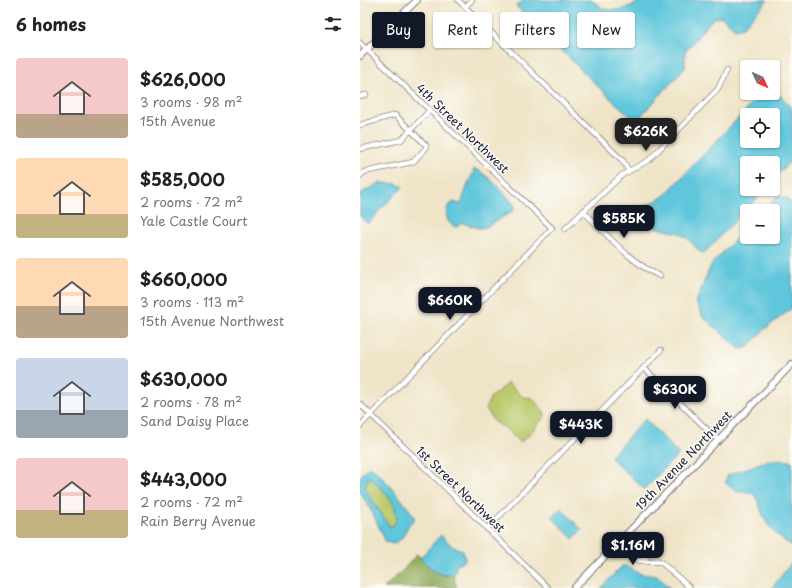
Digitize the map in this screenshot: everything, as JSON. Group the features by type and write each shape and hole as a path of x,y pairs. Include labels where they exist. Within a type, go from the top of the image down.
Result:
{"street":[{"path":"360,56 417,0"},
{"path":"458,0 623,161 629,171"},
{"path":"465,7 472,0"},
{"name":"4th Street Northwest","path":"360,43 552,228 371,415"},
{"path":"565,229 612,183 629,171 649,160 718,89 727,70"},
{"path":"360,96 366,94"},
{"path":"360,149 401,140 430,110"},
{"path":"360,125 395,115 426,145 426,148 413,162 364,172 360,176"},
{"path":"583,211 637,263 660,276"},
{"path":"487,529 661,350"},
{"name":"19th Avenue Northwest","path":"574,588 792,364"},
{"path":"644,368 718,440"},
{"name":"1st Street Northwest","path":"360,404 548,588"},
{"path":"360,426 371,415"},
{"path":"619,542 639,560 647,563 658,561 662,563 690,588"},
{"path":"629,552 643,551 652,562"},
{"path":"638,552 639,560"},
{"path":"639,560 645,559 646,556"}],"green space":[{"path":"508,383 523,397 532,398 544,411 545,416 525,439 520,442 504,427 494,422 486,408 490,398"},
{"path":"368,477 371,478 386,493 394,505 396,511 395,524 390,527 366,491 365,487"},
{"path":"417,554 423,561 444,576 453,574 457,588 384,588"}],"water":[{"path":"524,0 591,0 604,9 620,10 636,4 639,0 768,0 743,27 735,29 722,17 713,18 685,52 685,68 637,120 610,98 559,48 569,48 569,12 522,12 516,6"},
{"path":"780,95 792,108 792,159 780,172 780,156 740,156 740,196 759,196 752,204 740,204 740,216 708,249 703,253 700,252 688,239 679,233 653,227 638,214 640,207 654,202 665,195 740,116 740,148 780,148 780,108 748,108 755,100 780,100"},
{"path":"474,169 490,179 515,206 513,211 486,227 478,228 462,223 457,227 453,226 447,219 448,206 454,202 459,204 462,203"},
{"path":"379,183 397,184 403,187 369,223 366,223 360,216 360,194"},
{"path":"780,196 786,198 792,204 792,308 765,329 747,348 740,349 703,317 696,302 711,265 740,234 740,244 780,244 780,204 769,204"},
{"path":"645,419 679,454 644,489 610,457"},
{"path":"769,460 792,461 792,546 769,526 754,494 735,491 725,482 728,475"},
{"path":"369,467 374,470 393,489 414,516 414,520 409,524 402,538 394,544 386,542 372,512 360,492 360,477","holes":["368,478 371,478 386,493 394,505 396,511 395,524 390,527 366,491 365,487"]},
{"path":"561,508 582,530 573,539 552,517"},
{"path":"441,535 453,547 463,550 465,560 456,566 455,573 450,575 436,572 420,558"},
{"path":"792,562 792,588 772,588"},
{"path":"623,565 641,574 657,576 670,588 601,588"}]}
